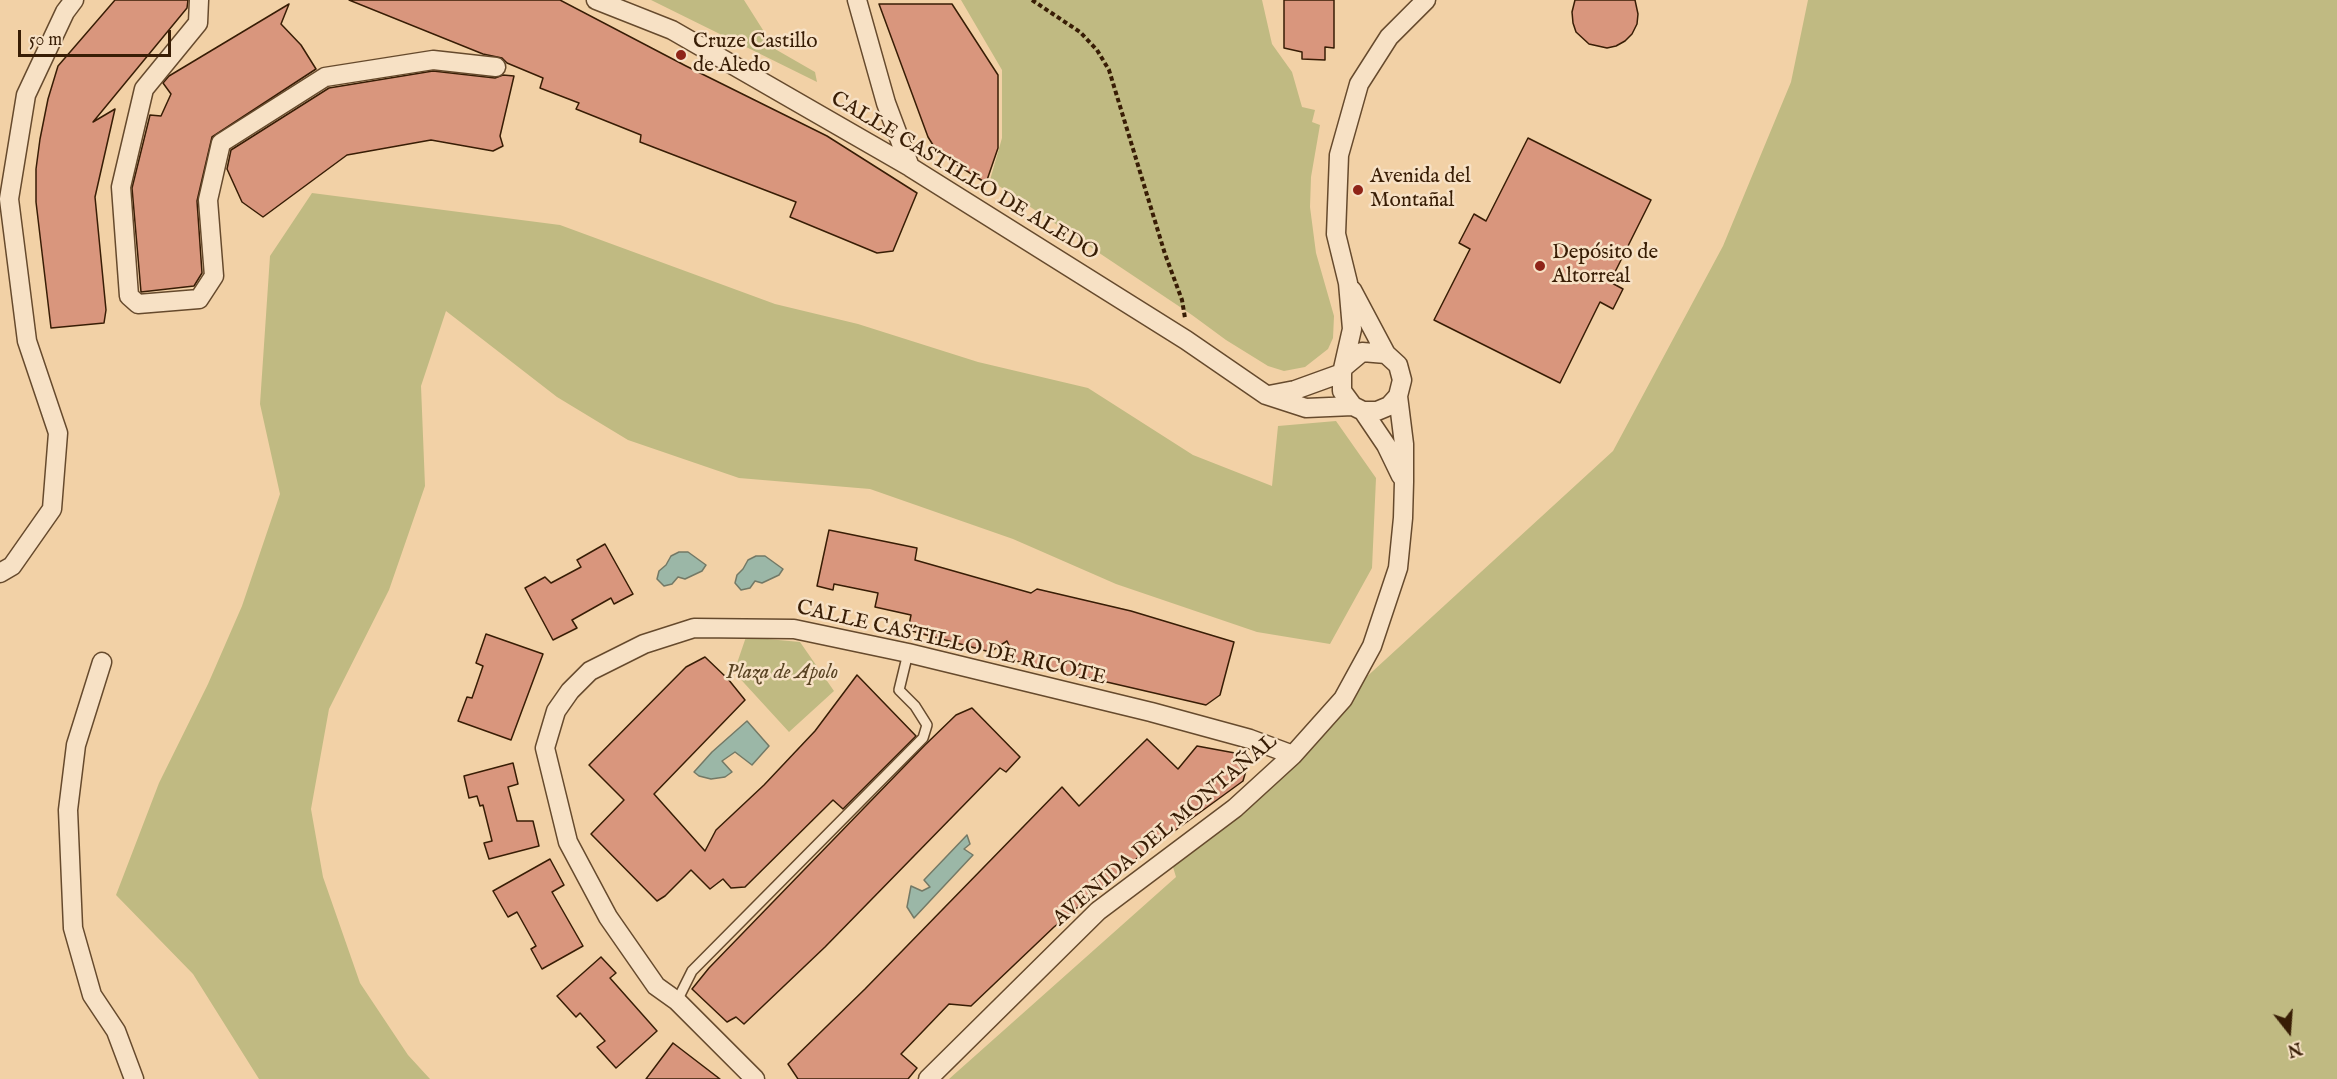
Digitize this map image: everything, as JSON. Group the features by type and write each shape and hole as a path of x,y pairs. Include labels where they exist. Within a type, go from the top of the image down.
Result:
{"street":[{"path":"0,573 12,566 52,509 58,434 27,341 9,199 26,95 65,12 74,0"},
{"path":"199,0 198,23 144,89 121,187 129,296 138,304 199,299 214,276 208,200 221,143 326,77 432,60 496,67"},
{"name":"CALLE CASTILLO DE ALEDO","path":"596,0 672,30 910,167 1186,340 1266,395 1306,408 1358,408"},
{"path":"857,0 886,103 910,167"},
{"path":"1348,283 1386,354 1398,365 1402,380 1398,396 1389,406 1377,411 1358,408 1342,391 1343,370 1352,329 1348,283 1336,234 1339,156 1359,84 1389,38 1426,0"},
{"path":"1266,395 1294,390 1343,370 1362,352 1386,354"},
{"name":"AVENIDA DEL MONTAÑAL","path":"928,1079 1098,911 1235,808 1293,755 1343,699 1372,646 1398,568 1403,518 1404,444 1398,396"},
{"name":"AVENIDA DEL MONTAÑAL","path":"1358,408 1386,445 1404,482"},
{"name":"CALLE CASTILLO DE RICOTE","path":"756,1079 676,1001 656,986 608,917 568,842 545,748 556,711 570,691 590,671 644,644 694,628 794,629 908,653 1151,712 1250,739 1293,755"},
{"path":"102,662 76,745 68,810 73,928 92,995 116,1031 134,1079"}],"lane":[{"path":"676,1001 692,971 923,738 927,725 915,706 899,690 908,653"}],"path":[{"path":"1032,0 1080,32 1097,50 1109,70 1165,254 1185,310 1186,340"}],"green space":[{"path":"651,0 744,0 775,49 815,72 817,82"},
{"path":"961,0 1262,0 1272,44 1292,72 1302,107 1315,110 1312,122 1320,125 1311,177 1310,207 1316,253 1334,316 1333,338 1328,349 1305,367 1284,371 1268,366 990,180 1002,138 1002,70"},
{"path":"1808,0 2337,0 2337,1079 949,1079 1176,877 1170,857 1613,451 1723,246 1791,82"},
{"path":"312,193 560,225 775,304 858,324 978,362 1088,388 1193,455 1272,486 1278,426 1336,421 1376,478 1372,568 1330,644 1257,632 1116,584 1013,539 870,489 739,478 628,440 557,397 446,311 421,386 425,486 389,590 329,709 311,809 323,877 360,983 408,1055 430,1079 259,1079 193,974 116,895 159,783 208,684 242,606 280,494 260,404 270,256"},
{"name":"Plaza de Apolo","path":"746,637 800,642 834,691 789,732 734,672"}],"shaded area":[{"path":"679,552 688,552 706,565 702,571 685,579 678,577 672,584 664,586 657,579 659,571 671,556"},
{"path":"756,556 765,556 783,569 779,575 762,583 755,581 750,588 741,590 735,583 737,575 748,560"},
{"path":"747,721 769,746 752,765 735,752 722,761 732,772 725,777 711,779 694,772 712,752"},
{"path":"967,835 970,844 964,849 973,855 914,918 907,907 911,886 922,891 930,887 924,880"}],"building":[{"path":"115,0 188,0 187,8 93,122 115,109 95,197 106,310 104,323 51,328 36,202 36,169 40,139 48,99 58,66"},
{"path":"349,0 560,0 827,136 917,193 893,251 877,253 790,217 796,202 640,142 641,135 576,109 579,103 540,88 543,78 507,63 502,58 483,54"},
{"path":"1284,0 1334,0 1334,48 1325,47 1325,60 1302,59 1302,52 1284,48"},
{"path":"1575,0 1635,0 1638,14 1637,24 1632,34 1616,46 1607,48 1589,44 1576,32 1573,23 1572,12"},
{"path":"289,4 281,24 301,45 316,69 212,137 197,201 202,273 194,286 141,292 132,188 150,115 161,116 171,94 163,83 169,76"},
{"path":"879,4 952,4 998,75 998,148 986,183 938,153 928,137"},
{"path":"433,71 495,78 503,75 514,76 500,136 503,146 493,151 431,140 347,155 263,217 242,202 227,169 231,150 329,88"},
{"name":"Depósito de Altorreal","path":"1528,138 1651,200 1610,282 1623,289 1613,309 1600,302 1560,383 1434,320 1470,249 1459,243 1474,214 1486,221"},
{"path":"829,530 917,548 915,560 1031,593 1037,589 1131,611 1234,642 1220,695 1206,705 1016,661 1007,641 990,652 908,630 911,615 875,607 878,593 834,584 833,590 817,586"},
{"path":"605,544 633,594 614,604 611,598 572,620 577,628 553,640 525,588 545,577 551,583 581,567 577,560"},
{"path":"486,634 543,654 511,740 458,721 467,697 472,698 483,666 476,663"},
{"path":"705,657 728,679 745,700 654,794 705,851 716,830 764,785 815,731 857,675 916,736 843,809 833,800 745,887 731,888 723,879 710,889 691,870 657,901 591,834 624,800 589,765 686,667"},
{"path":"972,708 1020,757 1006,772 1000,768 825,947 744,1024 736,1017 727,1022 692,989 709,968 925,745 956,715"},
{"path":"1147,739 1178,769 1197,746 1235,753 1247,767 1243,781 1136,859 1054,927 971,1006 949,1004 901,1054 917,1068 908,1079 798,1079 788,1064 865,989 1062,787 1079,806"},
{"path":"513,763 518,784 508,787 517,821 533,821 539,846 489,859 484,843 492,841 483,805 480,806 477,796 469,798 464,776"},
{"path":"550,859 564,885 552,892 583,946 542,969 531,949 536,946 517,912 508,917 493,891"},
{"path":"601,957 616,973 610,978 657,1031 616,1068 597,1047 605,1041 580,1013 576,1017 557,996"},
{"path":"673,1043 720,1079 646,1079"}],"place":[{"name":"Cruze Castillo de Aledo","path":"681,55"},
{"name":"Avenida del Montañal","path":"1358,190"},
{"name":"Depósito de Altorreal","path":"1540,266"}]}
